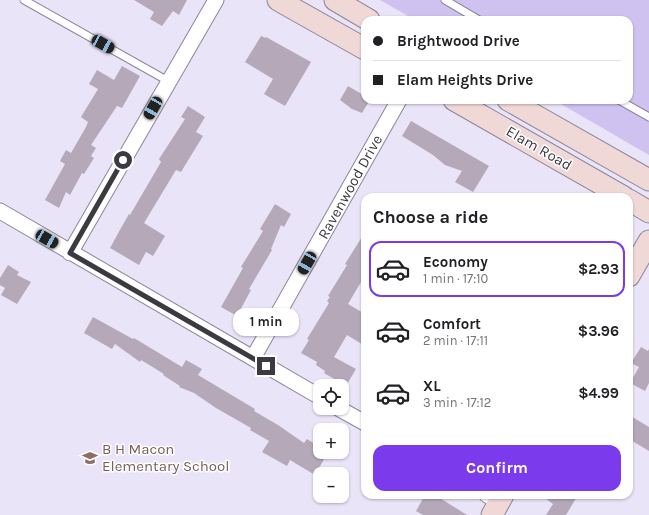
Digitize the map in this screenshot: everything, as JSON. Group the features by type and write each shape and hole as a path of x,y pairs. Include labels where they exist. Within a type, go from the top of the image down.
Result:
{"main road":[{"path":"278,0 361,47"},
{"path":"335,0 362,16"},
{"name":"Elam Road","path":"461,104 617,193"},
{"name":"Elam Road","path":"515,104 649,180"},
{"path":"633,202 649,212"},
{"path":"633,269 649,241"}],"street":[{"path":"70,253 216,0"},
{"name":"Ravenwood Drive","path":"253,358 397,104"},
{"path":"0,212 313,393"},
{"path":"349,415 361,422"}],"lane":[{"path":"24,0 168,82"},
{"path":"445,0 473,16"},
{"path":"626,104 649,117"}],"shaded area":[{"path":"380,0 649,0 649,155 561,104 633,104 633,16 408,16"}],"building":[{"path":"134,0 187,0 179,15 173,11 162,26 150,19 154,12"},
{"path":"261,36 266,37 311,62 285,106 264,94 273,79 245,62"},
{"path":"122,66 140,76 122,108 117,106 91,145 96,148 91,156 94,158 84,174 82,173 70,195 66,192 59,208 45,200 65,164 60,161 66,150 71,153 88,122 81,117 98,89 89,84 97,70 114,80"},
{"path":"348,86 361,94 361,104 368,104 362,113 352,109 340,100"},
{"path":"188,106 205,117 196,132 203,136 181,172 176,170 144,223 165,236 153,256 146,252 139,265 110,248 161,162 159,159 185,119 181,117"},
{"path":"411,121 489,166 473,192 455,182 462,171 445,165 433,155 402,136"},
{"path":"275,204 291,214 284,227 281,225 271,249 272,250 249,289 251,290 237,316 221,307 243,268 241,267 263,231 260,229"},
{"path":"361,238 361,282 348,304 361,312 361,344 347,335 334,357 356,369 349,381 349,379 334,379 324,373 325,371 316,365 317,362 301,353 309,340 307,339 329,303 327,301 330,297 328,296 347,265 345,264"},
{"path":"8,265 19,272 17,275 31,282 17,304 1,295 5,288 0,285 0,278"},
{"path":"93,317 133,339 134,338 182,367 186,360 202,369 198,375 255,409 254,411 304,443 307,439 313,443 313,459 324,459 320,467 313,467 313,474 290,460 287,466 262,452 269,441 250,430 251,428 216,408 194,393 179,387 180,386 163,375 164,374 141,360 140,362 115,344 112,349 84,333"},
{"path":"641,347 648,351 649,349 649,383 645,391 633,385 633,378 639,367 633,364 633,360"},
{"path":"633,417 649,427 649,451 633,441"},
{"path":"423,499 441,499 467,515 423,515 416,511"},
{"path":"546,499 576,499 566,515 546,515 553,504"}],"place":[{"name":"B H Macon Elementary School","path":"90,458"}],"route":[{"path":"123,160 70,253 266,366"}]}
